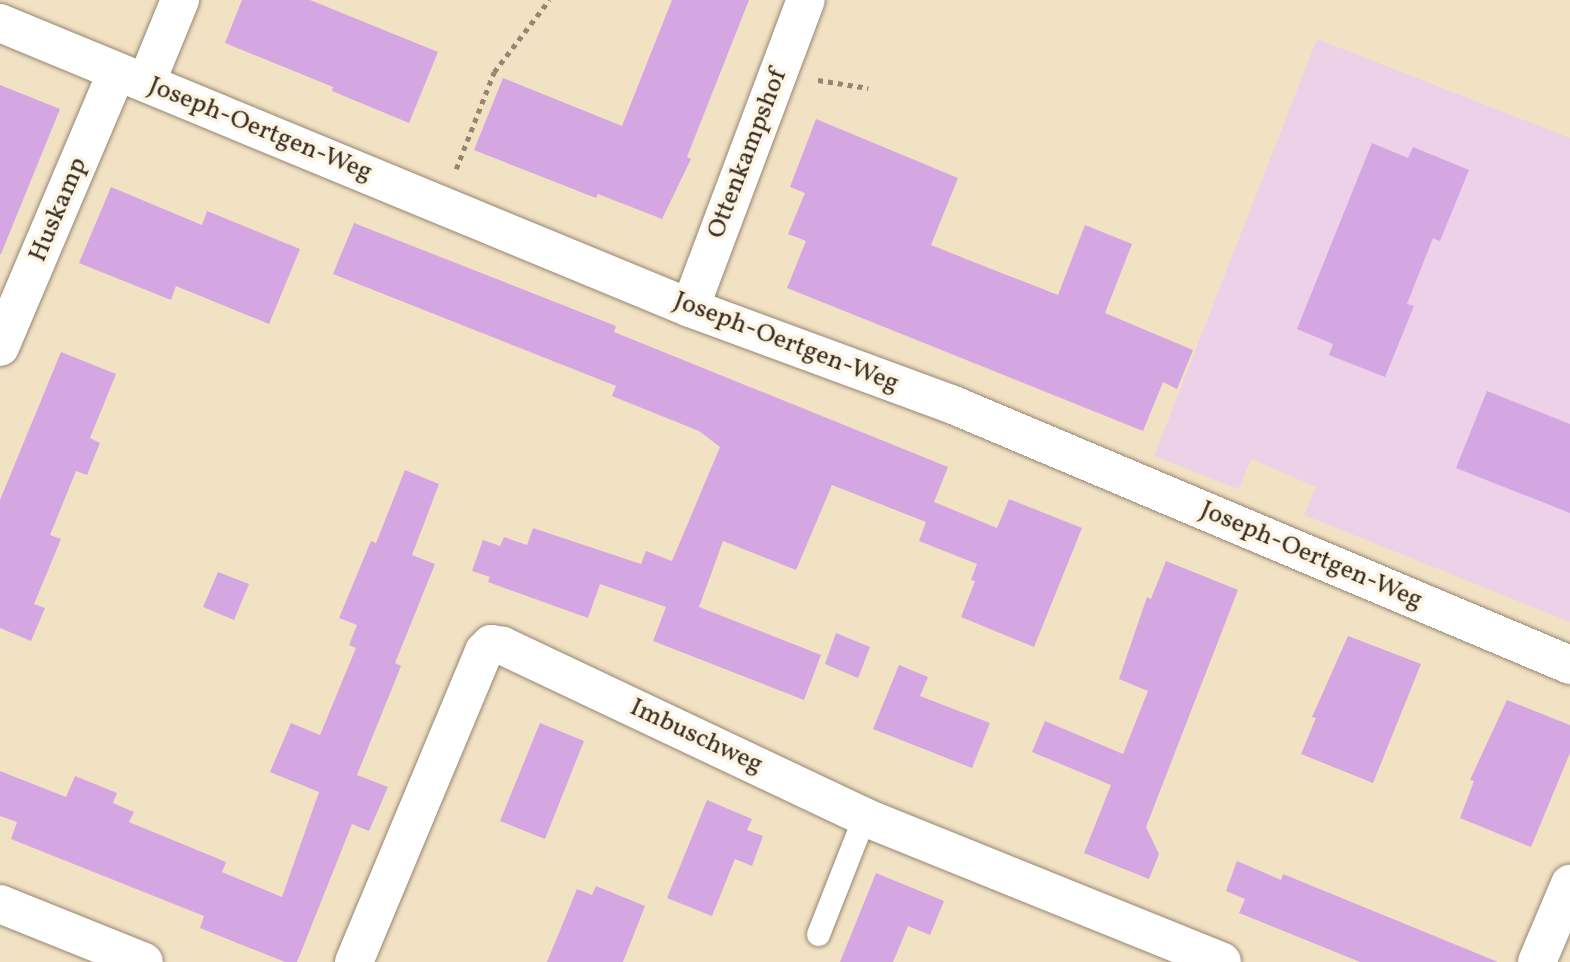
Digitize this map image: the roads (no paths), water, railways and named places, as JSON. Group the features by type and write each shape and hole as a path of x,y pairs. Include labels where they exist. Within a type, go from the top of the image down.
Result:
{"street":[{"path":"132,78 180,0"},
{"name":"Ottenkampshof","path":"690,308 806,0"},
{"name":"Joseph-Oertgen-Weg","path":"0,23 690,308 951,404 1570,665"},
{"name":"Huskamp","path":"0,347 132,78"},
{"name":"Imbuschweg","path":"354,962 484,651 491,644 503,646 864,817 1222,962"},
{"path":"1537,962 1570,884"},
{"path":"0,904 144,962"}],"lane":[{"path":"818,934 864,817"}]}
